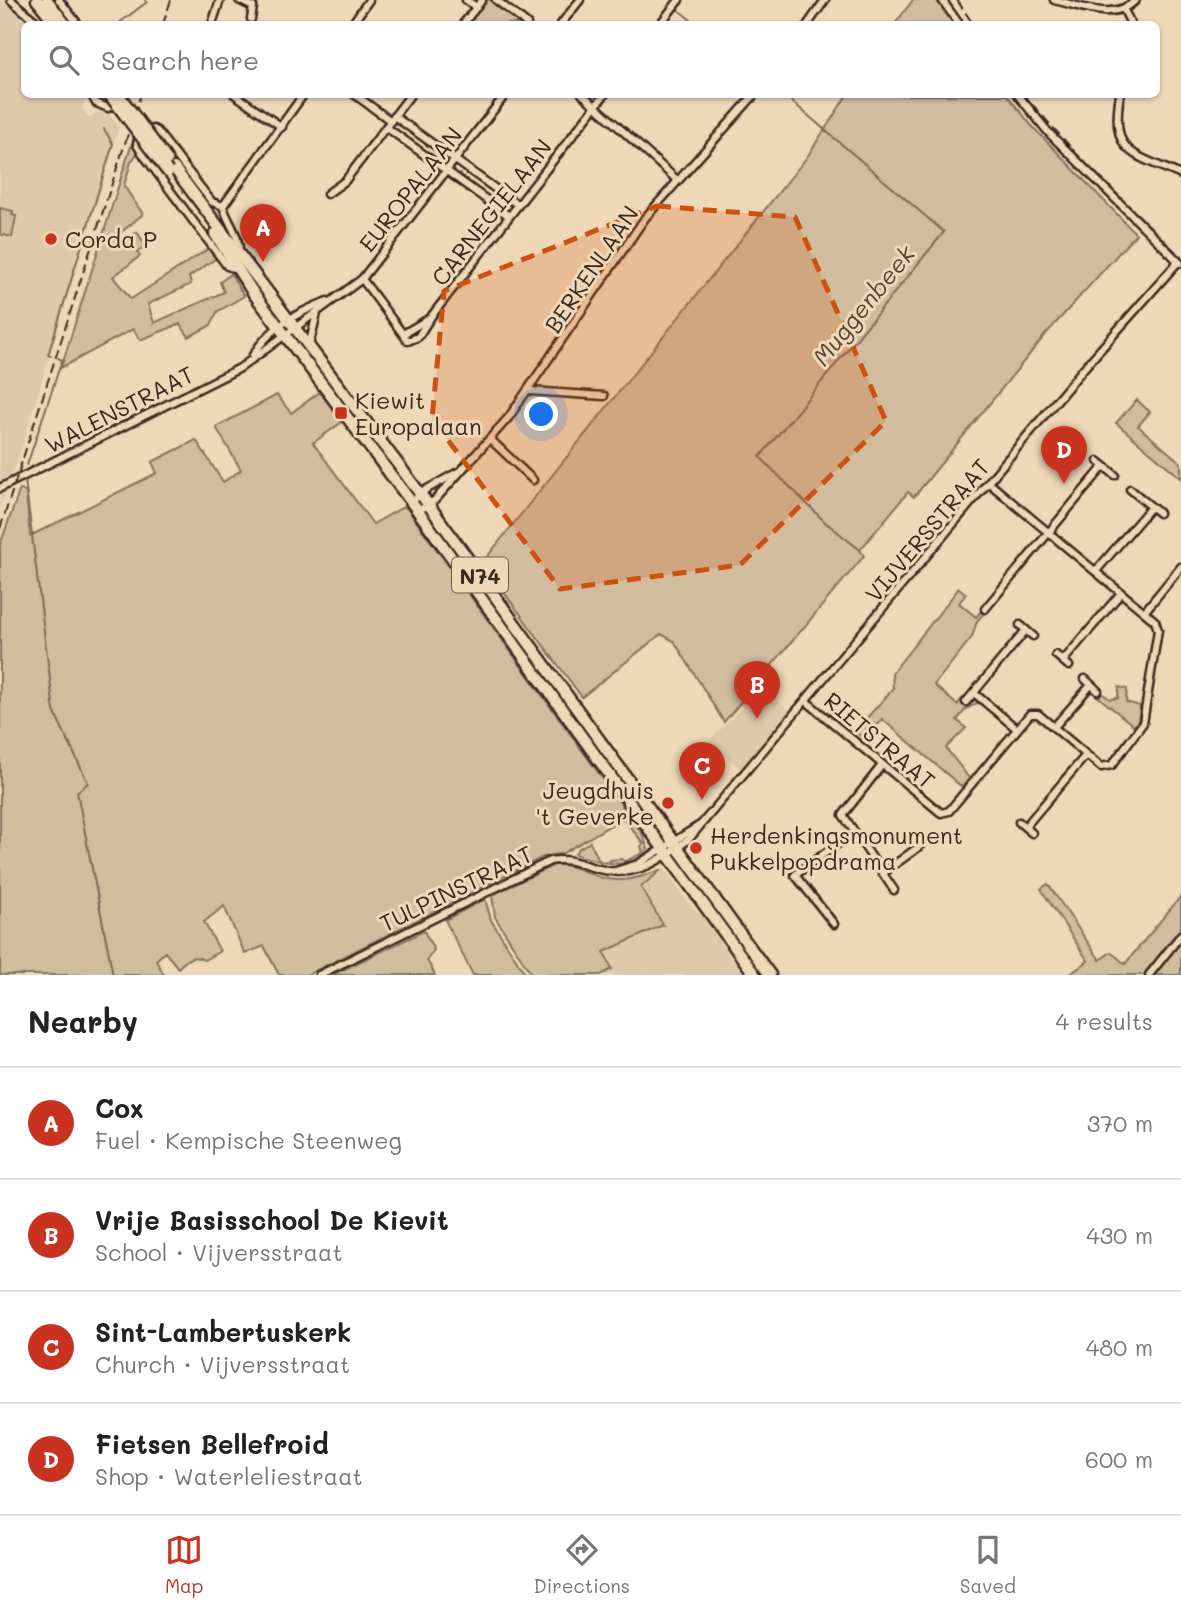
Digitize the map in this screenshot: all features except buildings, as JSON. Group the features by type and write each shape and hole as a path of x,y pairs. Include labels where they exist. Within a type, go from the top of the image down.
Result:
{"main road":[{"path":"37,0 54,21"},
{"path":"47,0 63,21"},
{"name":"N74","path":"111,98 239,255 415,507 770,975"},
{"name":"N74","path":"121,98 238,269 287,327 309,347 420,493 671,847 755,975"}],"street":[{"path":"11,0 36,21"},
{"path":"59,0 76,21"},
{"path":"213,21 220,0"},
{"path":"239,0 253,7 251,19"},
{"path":"354,21 369,0"},
{"path":"466,0 477,8"},
{"path":"466,21 482,0"},
{"path":"496,0 523,21"},
{"path":"563,21 580,0"},
{"path":"662,21 679,0"},
{"path":"810,21 825,0"},
{"path":"942,0 957,21"},
{"path":"1054,0 1113,13 1124,10 1136,0"},
{"path":"1124,10 1130,21"},
{"path":"93,98 101,106 113,107 125,98"},
{"path":"240,98 282,127"},
{"path":"223,206 301,98"},
{"path":"359,98 391,121 455,159 518,205"},
{"path":"327,194 345,181 408,98"},
{"name":"EUROPALAAN","path":"287,327 362,279 503,98"},
{"path":"587,98 677,180"},
{"name":"CARNEGIELAAN","path":"430,318 403,334 413,341 602,98"},
{"name":"BERKENLAAN","path":"463,469 420,493 415,507 428,505 463,469 491,439 530,391 602,277 677,180 751,98"},
{"path":"1020,98 1049,133 1180,263"},
{"path":"1119,98 1116,121 1122,143 1133,153 1181,175"},
{"path":"391,121 446,170 509,216"},
{"path":"223,206 212,202 157,131 153,129 138,139 137,145 145,158 227,266 238,269"},
{"path":"223,206 228,221 240,240 239,255"},
{"name":"VIJVERSSTRAAT","path":"671,847 705,823 1084,368 1180,263"},
{"path":"362,279 403,334"},
{"name":"EUROPALAAN","path":"287,327 335,298"},
{"path":"309,347 313,325 320,308"},
{"name":"WALENSTRAAT","path":"0,488 240,368 251,358 263,340 287,327"},
{"path":"530,391 604,396"},
{"path":"491,439 533,480"},
{"path":"985,609 995,603 1101,464 1115,475"},
{"path":"989,483 1145,611 1181,567"},
{"path":"1130,489 1159,513"},
{"path":"1096,571 1151,507"},
{"path":"1056,655 1066,664 1121,593"},
{"name":"RIETSTRAAT","path":"806,701 937,811 949,811 1030,714 1038,714 1086,755 1107,768 1143,723 1158,630 1155,621 1145,611"},
{"path":"1020,625 1034,636"},
{"path":"966,702 1026,630"},
{"path":"1085,680 1098,691"},
{"path":"1054,727 1091,685"},
{"path":"974,693 1017,729"},
{"path":"1026,827 1086,755"},
{"path":"882,765 844,810 844,819 894,890"},
{"path":"1019,822 1032,833"},
{"path":"834,924 795,875 854,832"},
{"path":"883,873 911,848 920,846"},
{"name":"TULPINSTRAAT","path":"319,975 550,861 570,859 628,874 642,869 671,847"},
{"path":"1149,975 1181,935"}],"highlighted area":[{"path":"657,206 795,217 886,421 740,565 560,589 432,419 444,291"}],"shaded area":[{"path":"0,0 26,21 21,21 21,98 86,98 82,108 89,118 99,111 108,112 119,127 19,456 0,507"},
{"path":"485,0 491,0 518,21 469,21"},
{"path":"913,0 938,0 953,21 897,21"},
{"path":"845,98 1009,98 1032,126 1136,234 1046,334 914,497 908,492 860,550 864,556 724,722 674,641 661,634 582,697 482,563 807,157"},
{"path":"132,143 139,151 131,162 124,186 143,214 118,235 123,241 137,232 146,246 137,252 140,256 113,277 131,299 211,247 218,257 189,277 191,284 148,304 154,323 224,292 220,282 231,274 244,296 217,312 211,325 189,337 180,324 140,340 133,329 61,368"},
{"path":"0,208 13,211 12,215 16,216 12,237 0,234"},
{"path":"320,392 342,422 313,443 373,524 405,506 642,833 648,849 641,857 633,861 624,863 609,863 610,860 622,859 624,862 643,853 641,846 644,844 623,818 563,853 543,857 307,975 279,975 264,946 245,954 224,906 204,922 220,951 204,960 190,958 178,968 165,952 156,960 164,975 0,975 0,545 20,489 26,493 30,536 157,473 152,462 196,440 223,482 241,470 216,427 277,395 291,413"},
{"path":"1137,400 1150,412 1138,426 1181,463 1181,478 1116,423"},
{"path":"959,588 966,594 959,603 976,617 982,610 985,612 977,621 972,637 934,685 957,705 964,697 962,702 966,706 973,699 979,702 966,709 957,720 966,728 946,748 969,778 962,787 882,719 864,739 855,731 893,689 892,673"},
{"path":"757,683 790,711 742,770 708,742 743,706 740,702"},
{"path":"1119,687 1127,689 1126,702 1140,706 1138,720 1134,726 1096,695 1099,691 1110,699 1118,698"},
{"path":"590,842 600,861 575,854"},
{"path":"554,865 568,866 615,880 636,878 661,870 641,887 663,925 604,952 612,969 601,975 532,975 495,917 492,895"},
{"path":"664,869 689,904 705,918 744,975 601,975 612,969 604,952 641,887"},
{"path":"1048,884 1100,960 1111,952 1125,964 1181,896 1181,928 1144,975 1069,975 1088,961 1041,889"},
{"path":"485,899 491,920 526,975 473,975 445,920"},
{"path":"424,931 434,950 427,960 435,975 332,975"},
{"path":"1181,939 1181,975 1152,975"}],"waterway":[{"path":"122,21 147,2 145,0"},
{"name":"Muggenbeek","path":"676,8 692,21"},
{"name":"Muggenbeek","path":"788,98 944,232 760,457 825,522 859,549"},
{"path":"51,356 48,355 113,144 104,129"},
{"path":"27,465 62,360 58,358"},
{"path":"25,480 54,711 88,783 77,792 113,975"}],"railway":[{"path":"164,21 171,0"},
{"path":"957,0 971,21"},
{"path":"0,529 140,98"},
{"path":"1027,98 1082,160 1181,257"}],"place":[{"name":"Corda P","path":"51,239"},
{"name":"Cox","path":"263,262"},
{"name":"Kiewit Europalaan","path":"341,413"},
{"name":"Fietsen Bellefroid","path":"1064,484"},
{"name":"Vrije Basisschool De Kievit","path":"757,719"},
{"name":"Sint-Lambertuskerk","path":"702,800"},
{"name":"Jeugdhuis 't Geverke","path":"668,803"},
{"name":"Herdenkingsmonument Pukkelpopdrama","path":"696,848"}]}
